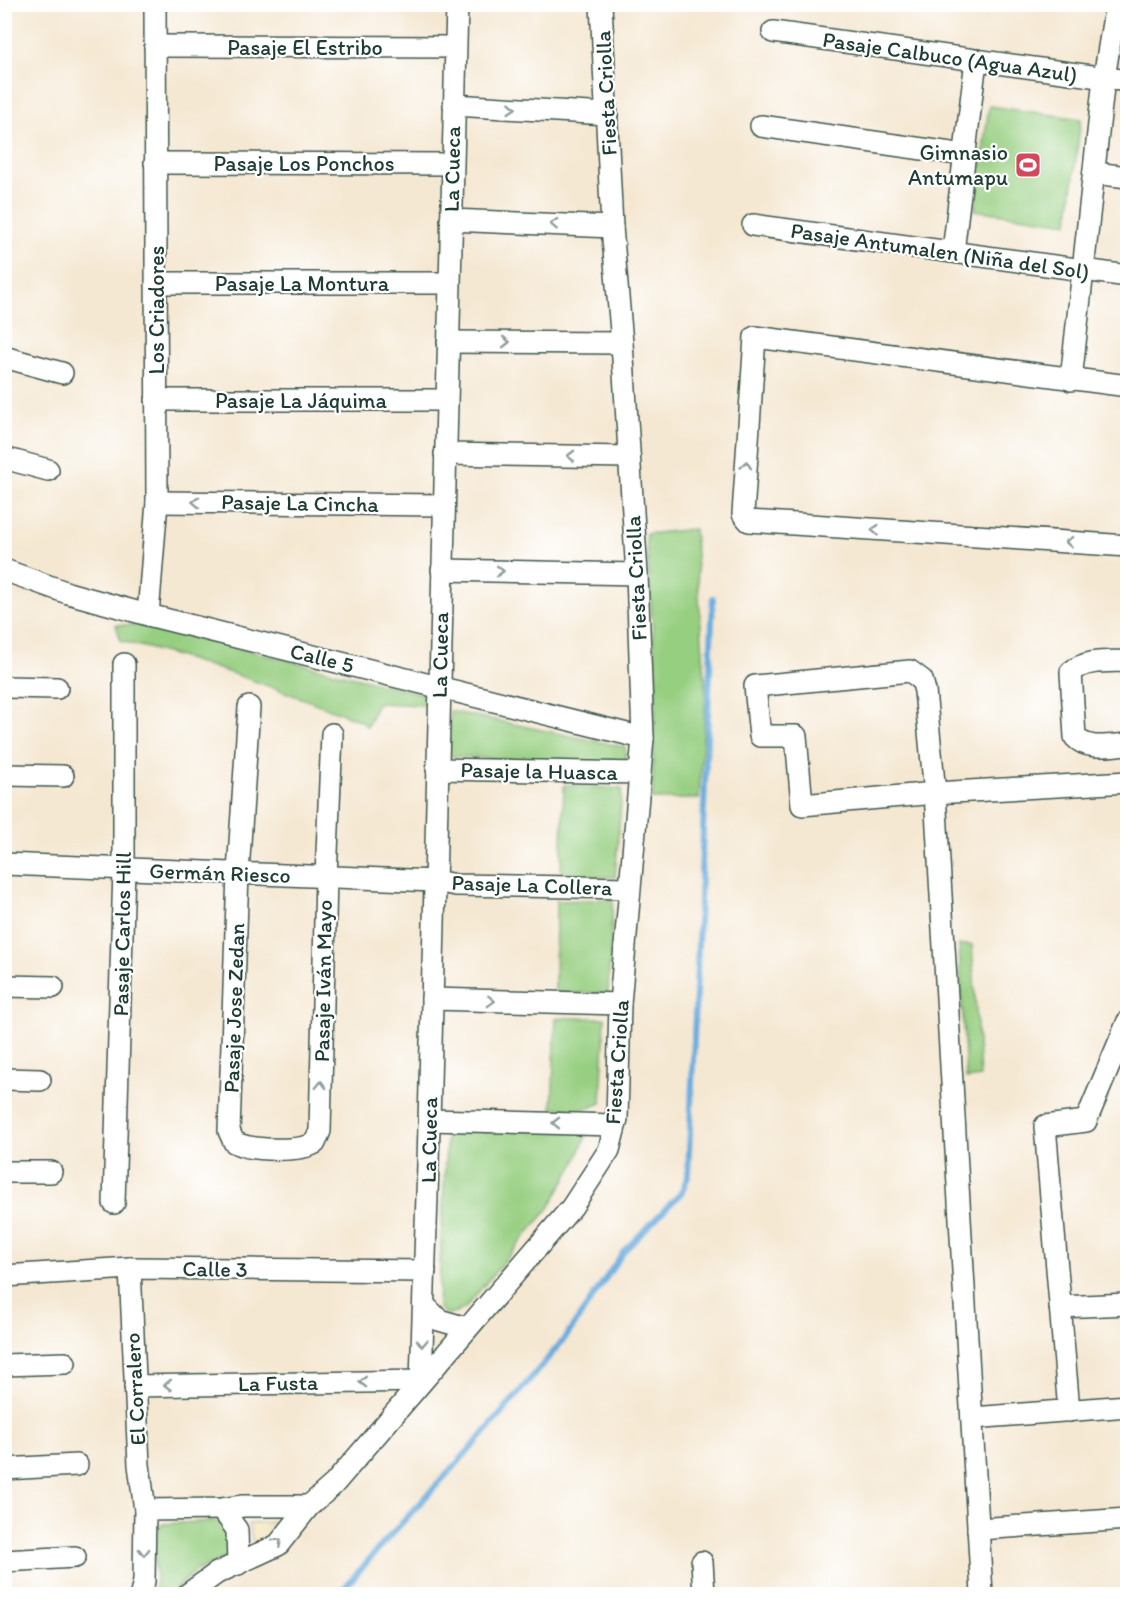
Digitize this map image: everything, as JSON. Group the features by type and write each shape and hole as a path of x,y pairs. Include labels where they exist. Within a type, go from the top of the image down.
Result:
{"street":[{"name":"Los Criadores","path":"148,615 157,502 155,4"},
{"name":"La Cueca","path":"421,1381 457,4"},
{"name":"Fiesta Criolla","path":"188,1594 217,1573 278,1545 309,1506 334,1484 573,1206 609,1150 617,1119 620,1004 643,738 637,574 612,227 601,4"},
{"path":"1071,380 1104,78 1116,4"},
{"name":"Pasaje Calbuco (Agua Azul)","path":"773,32 1128,81"},
{"name":"Pasaje El Estribo","path":"155,46 455,47"},
{"path":"953,252 976,60"},
{"path":"454,105 607,114"},
{"path":"761,126 964,155"},
{"name":"Pasaje Los Ponchos","path":"155,163 452,164"},
{"path":"1094,173 1128,177"},
{"path":"451,220 612,227"},
{"name":"Pasaje Antumalen (Niña del Sol)","path":"753,225 1128,276"},
{"name":"Pasaje La Montura","path":"156,283 449,283"},
{"path":"1128,386 755,337 743,514 748,521 1128,546"},
{"path":"448,342 622,343"},
{"path":"4,357 63,373"},
{"name":"Pasaje La Jáquima","path":"156,399 446,400"},
{"path":"445,454 629,457"},
{"path":"4,458 48,470"},
{"name":"Pasaje La Cincha","path":"157,502 443,505"},
{"name":"Calle 5","path":"4,570 68,593 148,615 643,738"},
{"path":"442,570 637,574"},
{"path":"1128,661 1088,663 1071,672 1075,737 1080,743 1088,746 1128,744"},
{"name":"Pasaje Carlos Hill","path":"114,1203 124,869 124,664"},
{"path":"982,1594 935,793 926,691 922,680 910,671 755,686 760,736 796,736 802,805 935,793 1128,783"},
{"path":"4,687 57,688"},
{"name":"Pasaje Jose Zedan","path":"234,1142 230,1131 238,873 249,707"},
{"name":"Pasaje Iván Mayo","path":"234,1142 247,1147 303,1148 315,1143 320,1131 332,734"},
{"name":"Pasaje la Huasca","path":"437,769 640,773"},
{"path":"4,774 63,776"},
{"name":"Germán Riesco","path":"4,864 435,881"},
{"name":"Pasaje La Collera","path":"435,881 456,885 629,888"},
{"path":"4,986 53,987"},
{"path":"432,999 620,1004"},
{"path":"1069,1411 1045,1126 1086,1121 1128,1021"},
{"path":"4,1079 40,1080"},
{"path":"429,1120 615,1125"},
{"path":"4,1172 51,1172"},
{"name":"Calle 3","path":"4,1276 130,1268 425,1271"},
{"name":"El Corralero","path":"130,1268 139,1465 145,1510 144,1581 141,1594"},
{"path":"1060,1307 1128,1304"},
{"path":"424,1305 439,1320 467,1328"},
{"path":"4,1365 65,1364"},
{"name":"La Fusta","path":"135,1386 421,1381"},
{"path":"972,1418 1128,1406"},
{"path":"4,1469 76,1465"},
{"path":"145,1510 309,1506"},
{"path":"222,1509 237,1530 238,1564"},
{"path":"978,1529 1128,1519"},
{"path":"4,1561 75,1557"},
{"path":"702,1562 704,1594"}],"green space":[{"name":"Gimnasio Antumapu","path":"989,106 1081,119 1068,223 975,210"},
{"path":"694,529 706,695 699,799 652,799 656,673 646,534"},
{"path":"116,625 145,625 427,695 423,705 377,703 367,727 361,721 242,677 121,641"},
{"path":"450,711 625,747 627,765 449,756"},
{"path":"564,785 622,789 615,877 561,877"},
{"path":"613,899 608,993 555,993 556,901"},
{"path":"959,945 972,945 980,1077 966,1079"},
{"path":"556,1018 605,1018 601,1103 587,1109 552,1108"},
{"path":"447,1127 588,1131 575,1163 549,1208 465,1308 456,1313 445,1314 438,1307"},
{"path":"219,1521 230,1534 233,1555 195,1571 171,1594 151,1594 156,1582 154,1543 158,1529 163,1524"}],"sand":[{"path":"289,1521 279,1535 255,1549 248,1524"}],"waterway":[{"path":"339,1594 482,1436 566,1337 624,1251 681,1193 688,1176 713,598"}],"place":[{"name":"Gimnasio Antumapu","path":"1028,165"}]}
